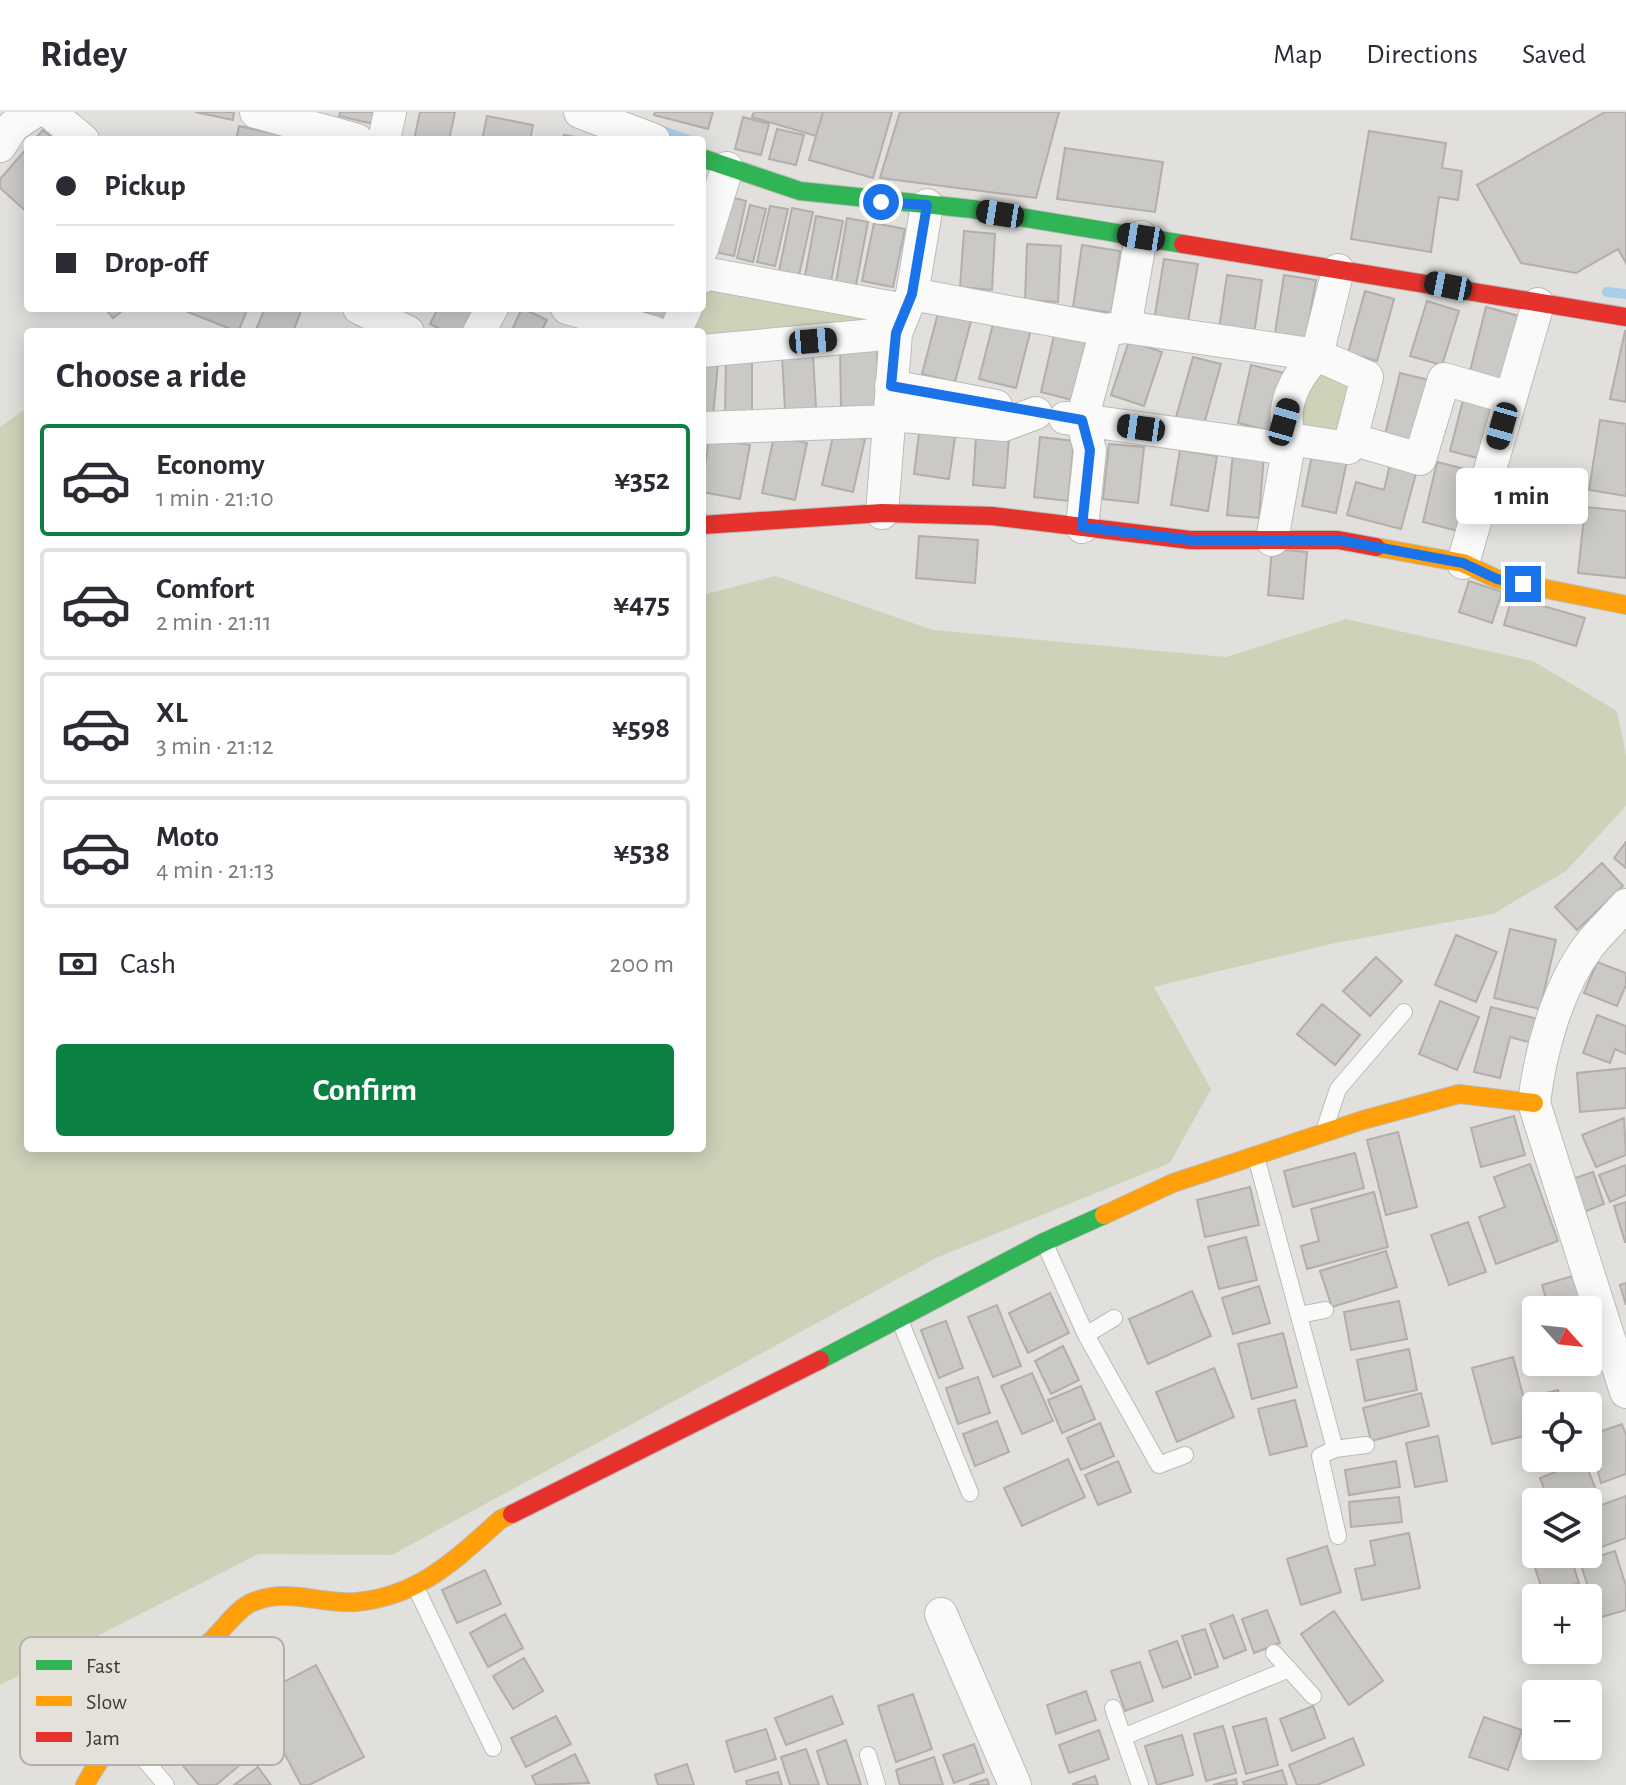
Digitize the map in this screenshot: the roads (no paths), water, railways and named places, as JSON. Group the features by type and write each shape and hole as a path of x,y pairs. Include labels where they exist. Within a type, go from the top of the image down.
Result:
{"street":[{"path":"0,146 13,126 34,112"},
{"path":"49,112 78,136"},
{"path":"256,112 343,136"},
{"path":"385,136 390,112"},
{"path":"580,112 643,136"},
{"path":"706,230 714,163 800,191 927,205 1141,237 1626,317"},
{"path":"882,513 891,386 927,205"},
{"path":"1082,527 1090,450 1082,420 1116,329 1141,237"},
{"path":"706,265 904,312 1116,329 1317,355 1367,377 1348,448 1082,420 891,386"},
{"path":"1272,540 1290,444 1284,422 1298,374 1317,355 1338,270"},
{"path":"1463,563 1538,304"},
{"path":"367,312 400,328"},
{"path":"579,312 629,328"},
{"path":"706,350 904,312"},
{"path":"1351,439 1420,459 1444,379 1510,398"},
{"path":"706,428 889,421 903,416 1004,425 1036,413"},
{"path":"706,525 882,513 992,516 1190,540 1338,540 1463,563 1497,579 1626,605"},
{"path":"1626,905 1588,947 1562,996 1538,1075 1534,1103 1626,1392"},
{"path":"215,1637 251,1602 289,1594 355,1602 415,1587 442,1572 501,1519 900,1320 1044,1242 1173,1183 1323,1133 1459,1094 1534,1103"},
{"path":"941,1614 1015,1785"},
{"path":"85,1785 96,1765"}],"lane":[{"path":"1323,1133 1338,1089 1404,1012"},
{"path":"1256,1156 1335,1449"},
{"path":"1044,1242 1086,1335 1159,1465 1185,1455"},
{"path":"1299,1315 1325,1310"},
{"path":"1086,1335 1114,1318"},
{"path":"900,1320 970,1493"},
{"path":"1338,1536 1320,1456 1335,1449 1366,1445"},
{"path":"415,1587 493,1748"},
{"path":"1274,1653 1313,1696"},
{"path":"1123,1737 1289,1669"},
{"path":"1113,1708 1140,1785"},
{"path":"868,1755 877,1785"},
{"path":"149,1765 166,1785"}],"waterway":[{"path":"657,129 677,136"},
{"path":"1607,292 1626,294"}]}
